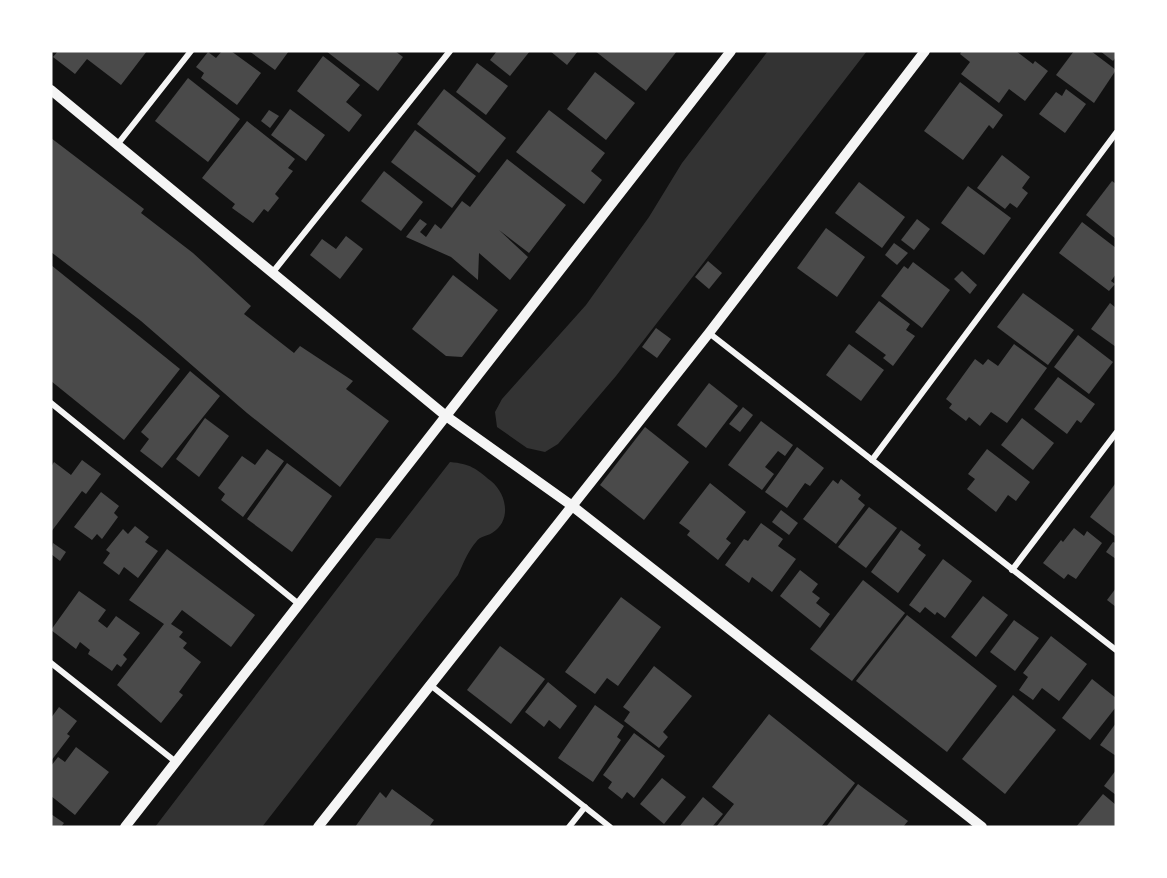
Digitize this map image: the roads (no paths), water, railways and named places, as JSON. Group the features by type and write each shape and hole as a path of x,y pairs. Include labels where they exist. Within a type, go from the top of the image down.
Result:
{"street":[{"path":"117,145 191,51"},
{"path":"273,272 450,51"},
{"path":"125,827 731,51"},
{"path":"318,827 709,333 925,51"},
{"path":"51,90 446,416 571,505 982,827"},
{"path":"872,460 1116,133"},
{"path":"709,333 1116,650"},
{"path":"51,404 300,604"},
{"path":"1012,570 1116,433"},
{"path":"51,663 176,763"},
{"path":"429,684 610,827"},
{"path":"569,827 585,807"}]}
